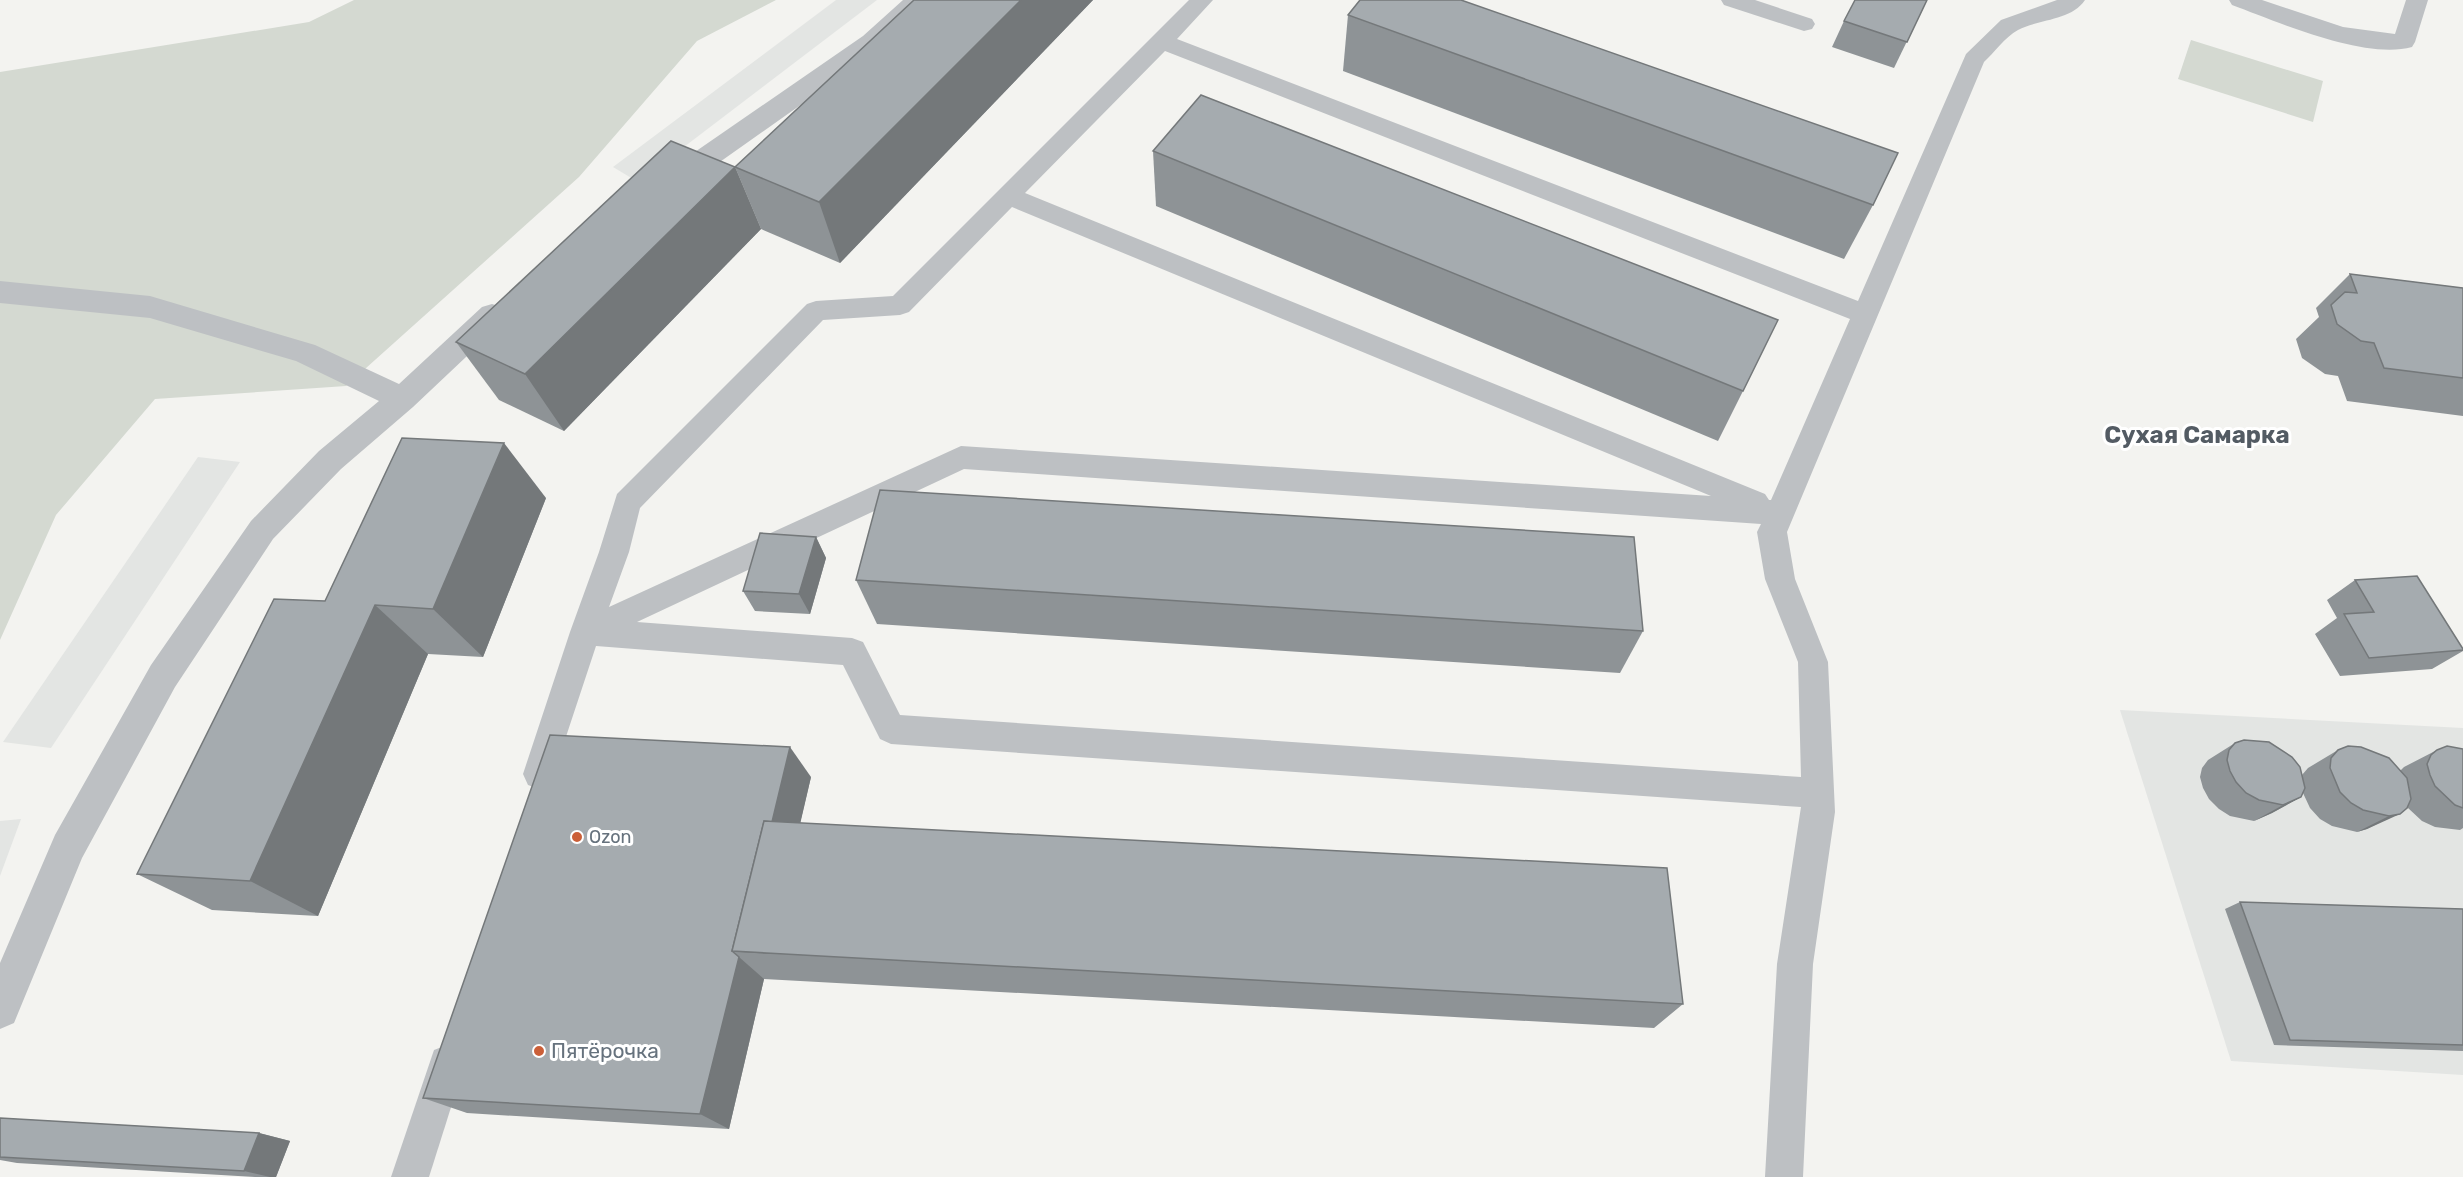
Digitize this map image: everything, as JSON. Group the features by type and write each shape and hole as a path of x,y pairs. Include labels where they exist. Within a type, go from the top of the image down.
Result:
{"street":[{"path":"650,196 872,42 918,0"},
{"path":"0,292 150,307 305,353 402,399"},
{"path":"0,1009 68,847 163,676 262,530 330,460 402,399 509,299"}],"lane":[{"path":"530,802 585,632 614,552 627,502 816,311 900,305 1202,0"},
{"path":"1732,0 1804,24"},
{"path":"2240,0 2322,29 2385,43 2404,42 2417,0"},
{"path":"1785,1177 1794,964 1818,812 1813,662 1780,579 1772,532 1974,59 2009,25 2055,3"},
{"path":"1161,42 1865,314"},
{"path":"1008,196 1780,513"},
{"path":"585,632 962,457 1780,513"},
{"path":"585,632 852,652 891,729 1817,793"},
{"path":"410,1177 454,1041"}],"shaded area":[{"path":"354,0 776,0 697,41 579,177 346,386 155,399 56,515 0,640 0,72 309,22"},
{"path":"836,0 877,0 638,182 613,167"},
{"path":"2191,40 2323,81 2313,122 2178,79"},
{"path":"198,457 240,462 51,748 3,742"},
{"path":"2120,710 2463,728 2463,1075 2231,1061"},
{"path":"21,819 0,876 0,821"}],"building":[{"path":"914,0 1021,0 819,202 735,167"},
{"path":"1360,0 1461,0 1898,153 1873,205 1348,15"},
{"path":"1855,0 1927,0 1907,42 1844,21"},
{"path":"1201,95 1778,320 1743,391 1153,151"},
{"path":"671,141 735,167 525,374 456,342"},
{"path":"2350,274 2463,288 2463,378 2384,368 2374,343 2361,341 2337,324 2331,305 2345,292 2357,293"},
{"path":"402,438 504,443 433,609 375,605 250,881 137,874 274,599 325,601"},
{"path":"880,490 1634,537 1643,631 856,580"},
{"path":"760,533 816,537 799,594 743,591"},
{"path":"2417,576 2463,650 2369,658 2344,614 2374,612 2355,580"},
{"path":"550,735 790,747 772,822 764,821 732,951 739,957 700,1114 423,1098"},
{"path":"2244,740 2269,742 2292,757 2300,767 2305,788 2301,797 2283,805 2259,800 2246,793 2236,782 2227,760 2229,750 2235,743"},
{"path":"2348,746 2361,747 2389,758 2407,778 2411,799 2407,808 2400,814 2389,816 2363,810 2351,803 2340,792 2330,768 2331,758 2338,750"},
{"path":"2447,746 2463,749 2463,808 2455,805 2435,786 2427,764 2431,755"},
{"path":"764,821 1667,868 1683,1004 732,951"},
{"path":"2240,902 2463,909 2463,1045 2290,1040"},
{"path":"0,1118 259,1133 244,1171 0,1157"}],"place":[{"name":"Ozon","path":"577,837"},
{"name":"Пятёрочка","path":"539,1051"}],"district":[{"name":"Сухая Самарка","path":"2197,435"}]}
